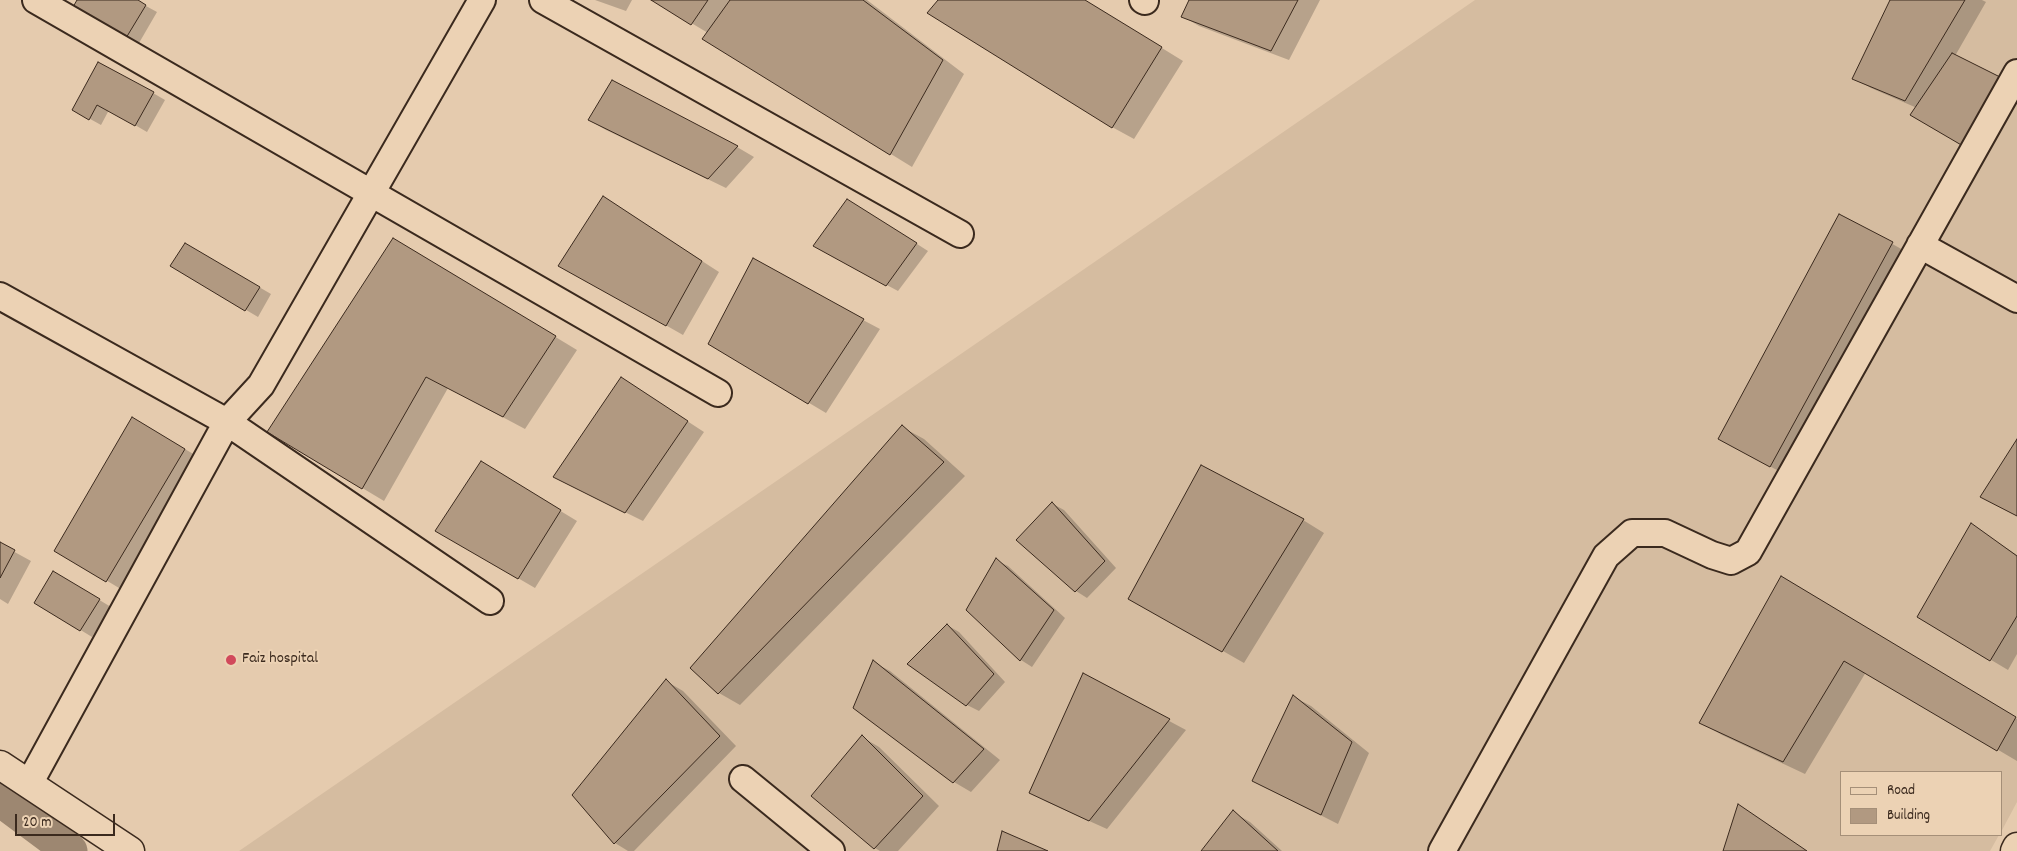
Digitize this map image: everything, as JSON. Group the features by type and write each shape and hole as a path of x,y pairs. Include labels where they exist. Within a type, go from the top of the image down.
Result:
{"street":[{"path":"36,0 718,393"},
{"path":"29,784 227,422 261,384 482,0"},
{"path":"543,0 960,234"},
{"path":"1442,851 1606,556 1632,533 1665,533 1712,555 1731,561 1748,552 2017,73"},
{"path":"1920,245 2017,299"},
{"path":"0,296 227,422 490,601"},
{"path":"0,765 130,851"},
{"path":"742,779 830,851"},
{"path":"2015,851 2017,847"}],"shaded area":[{"path":"1475,0 2017,0 2017,802 2002,830 2002,771 1840,771 1840,836 1998,836 1990,851 239,851"}],"building":[{"path":"77,0 138,0 146,5 126,38 73,7"},
{"path":"651,0 708,0 691,25"},
{"path":"730,0 863,0 943,60 890,155 702,39"},
{"path":"938,0 1085,0 1162,47 1112,128 927,13"},
{"path":"1189,0 1298,0 1271,51 1181,17"},
{"path":"1890,0 1965,0 1905,101 1852,79"},
{"path":"1952,53 2000,77 1963,146 1910,115"},
{"path":"98,62 154,92 135,126 97,105 89,120 72,110"},
{"path":"612,80 738,146 708,179 588,120"},
{"path":"603,196 702,261 666,326 558,266"},
{"path":"847,199 917,243 886,286 813,246"},
{"path":"1839,214 1893,242 1770,467 1718,439"},
{"path":"393,238 556,336 503,417 426,377 362,489 267,432"},
{"path":"185,243 260,287 245,311 170,266"},
{"path":"753,258 864,319 808,404 708,344"},
{"path":"621,377 688,421 625,513 553,477"},
{"path":"132,417 185,449 106,582 54,551"},
{"path":"902,425 944,462 718,694 690,668"},
{"path":"2017,439 2017,516 1980,497"},
{"path":"481,461 561,510 518,579 435,531"},
{"path":"1201,465 1304,519 1222,652 1128,599"},
{"path":"1052,502 1105,561 1075,592 1016,540"},
{"path":"1971,523 2017,556 2017,616 1990,661 1917,617"},
{"path":"0,542 15,550 0,578"},
{"path":"996,558 1054,610 1020,661 966,610"},
{"path":"53,571 100,599 80,631 34,603"},
{"path":"1781,576 2016,717 1997,751 1844,661 1783,762 1699,723"},
{"path":"947,624 994,674 966,706 907,664"},
{"path":"873,660 984,749 953,783 853,708"},
{"path":"1083,673 1170,719 1089,821 1029,793"},
{"path":"666,679 720,736 614,844 572,795"},
{"path":"1293,695 1352,742 1321,815 1252,781"},
{"path":"862,735 923,796 874,849 811,796"},
{"path":"1738,804 1807,851 1723,851"},
{"path":"1233,810 1278,851 1201,851"},
{"path":"1002,831 1048,851 997,851"}],"waterway":[{"path":"0,799 70,851"}],"place":[{"name":"Faiz hospital","path":"231,660"}]}
